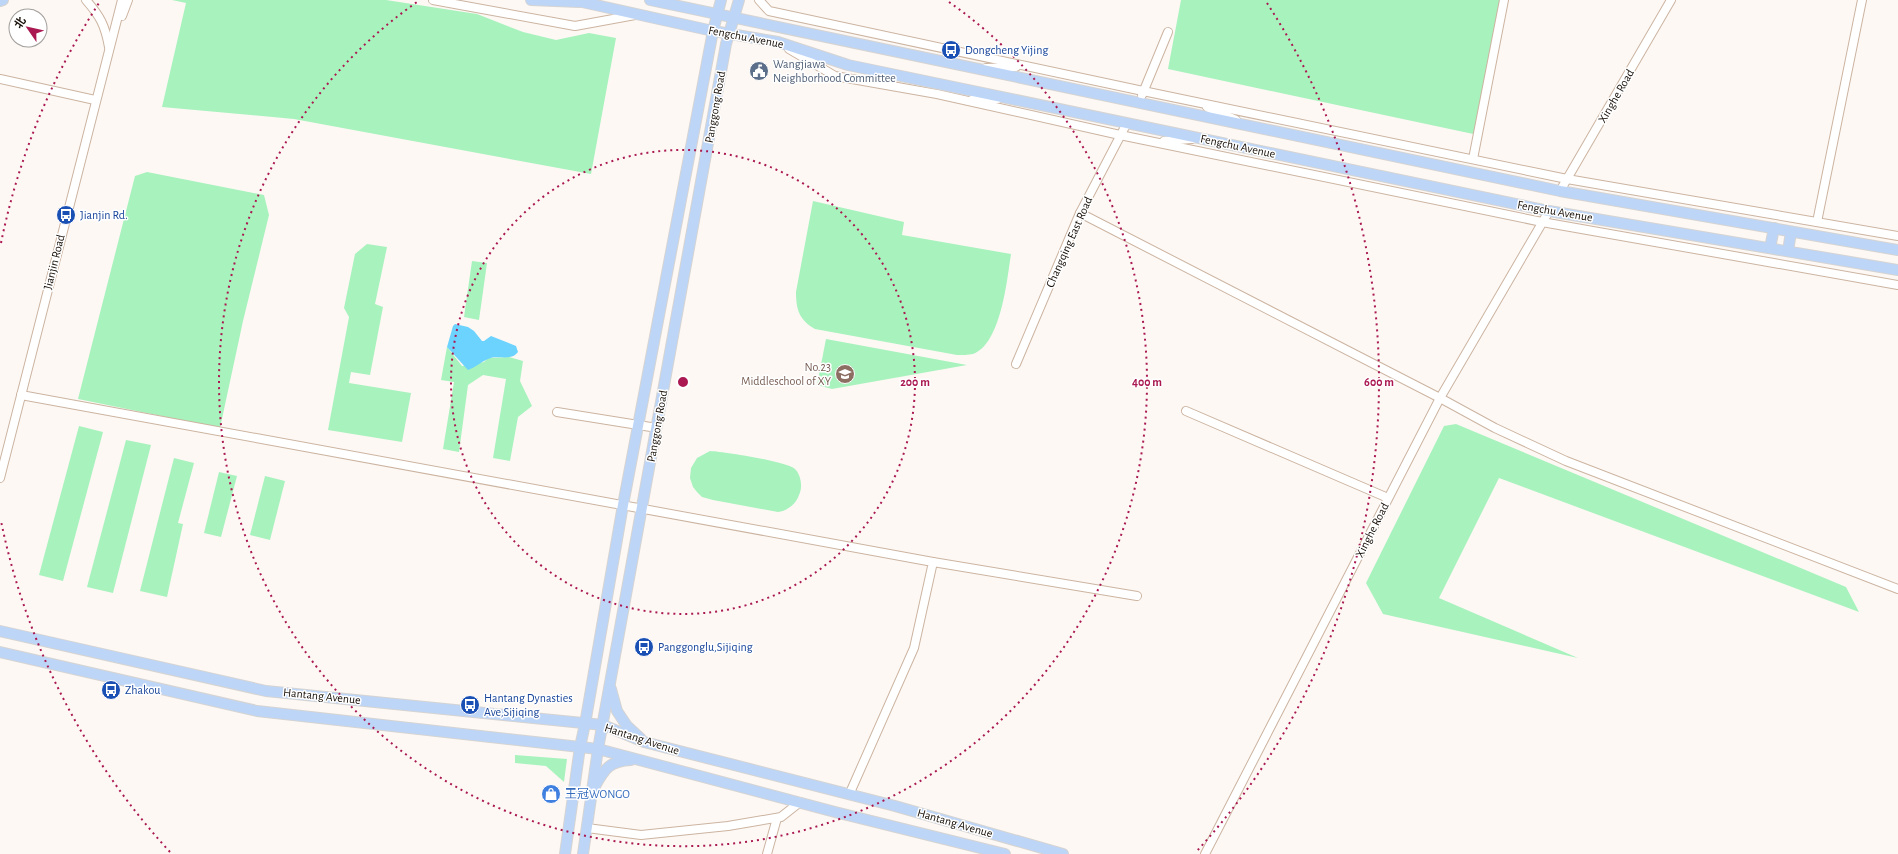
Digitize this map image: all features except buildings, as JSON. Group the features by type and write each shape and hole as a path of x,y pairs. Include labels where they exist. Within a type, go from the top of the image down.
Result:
{"main road":[{"name":"Fengchu Avenue","path":"531,0 578,1 713,31 778,42 848,65 1549,211 1898,270"},
{"name":"Fengchu Avenue","path":"650,0 717,13 1138,104 1560,191 1898,250"},
{"name":"Panggong Road","path":"565,854 580,747 624,505 713,31 721,0"},
{"name":"Panggong Road","path":"583,854 602,725 729,34 739,0"},
{"path":"1770,248 1774,228"},
{"path":"1788,251 1791,232"},
{"name":"Hantang Avenue","path":"0,631 266,691 602,725 644,742 895,806 1063,854"},
{"name":"Hantang Avenue","path":"0,652 257,711 598,749 1006,854"},
{"path":"610,686 617,711 627,726 644,742"},
{"path":"566,722 583,714 589,701"},
{"path":"561,745 572,753 576,776"},
{"path":"592,793 602,773 614,762 641,760"}],"street":[{"path":"86,0 99,15 106,34 109,49"},
{"name":"Jianjin Road","path":"0,478 95,100 122,0"},
{"path":"109,49 128,0"},
{"path":"433,0 575,26 637,14"},
{"path":"759,0 769,11 1143,91 1568,179 1898,236"},
{"path":"1473,159 1504,0"},
{"name":"Xinghe Road","path":"1560,191 1671,0"},
{"path":"1817,222 1862,0"},
{"path":"1138,104 1168,32"},
{"path":"778,42 835,76 938,94 957,100 1151,142 1542,222 1898,285"},
{"path":"975,68 1027,66"},
{"path":"0,80 95,100"},
{"path":"957,100 1011,99"},
{"path":"1195,101 1250,127"},
{"name":"Changqing East Road","path":"1016,364 1080,213 1127,123"},
{"path":"1151,142 1202,139"},
{"name":"Xinghe Road","path":"1205,854 1440,398 1549,211"},
{"path":"1080,213 1440,398 1495,428 1566,461 1898,589"},
{"path":"21,394 933,562 1137,596"},
{"path":"557,412 657,428"},
{"path":"1186,412 1388,498"},
{"path":"849,795 914,648 933,562"},
{"path":"587,828 641,834 728,826 781,817 800,802"},
{"path":"767,854 777,818"}],"green space":[{"path":"172,0 386,0 477,14 523,32 556,40 589,33 616,38 591,174 294,119 162,107 186,3"},
{"path":"1181,0 1504,0 1478,135 1168,69"},
{"path":"147,172 264,195 269,215 243,321 220,428 78,399 135,176"},
{"path":"813,201 904,222 902,235 1011,254 1001,310 990,338 983,348 973,354 957,355 815,329 805,322 798,309 796,292"},
{"path":"367,244 387,247 375,304 383,307 370,375 351,372 349,383 411,393 402,442 328,430 349,317 344,308 355,254"},
{"path":"472,261 487,263 479,320 464,317"},
{"path":"826,339 967,365 832,389 817,385"},
{"path":"447,347 462,366 484,362 488,358 509,357 523,361 520,381 532,406 518,417 510,461 493,458 506,379 483,375 468,385 459,452 443,449 454,382 441,380"},
{"path":"1456,424 1846,587 1859,612 1499,478 1439,598 1578,658 1383,614 1366,583 1444,426"},
{"path":"79,426 103,432 63,581 39,575"},
{"path":"126,440 151,445 113,593 87,587"},
{"path":"710,451 768,460 795,469 799,474 801,485 798,498 791,506 778,512 702,497 693,487 690,478 691,468 697,458"},
{"path":"174,458 194,463 178,523 183,524 167,597 140,591"},
{"path":"219,472 237,476 221,537 204,533"},
{"path":"265,476 285,481 270,540 250,535"},
{"path":"515,755 567,759 564,782 546,766 515,763"}],"water":[{"path":"455,324 468,327 474,331 482,341 491,336 516,346 518,352 512,357 496,357 485,360 468,370 447,347 453,326"}],"place":[{"name":"Dongcheng Yijing","path":"951,50"},
{"name":"Wangjiawa Neighborhood Committee","path":"759,71"},
{"name":"Jianjin Rd.","path":"66,215"},
{"name":"No.23 Middleschool of XY","path":"845,374"},
{"name":"Panggonglu,Sijiqing","path":"644,647"},
{"name":"Zhakou","path":"111,690"},
{"name":"Hantang Dynasties Ave,Sijiqing","path":"470,705"},
{"name":"王冠WONGO","path":"551,794"}]}
